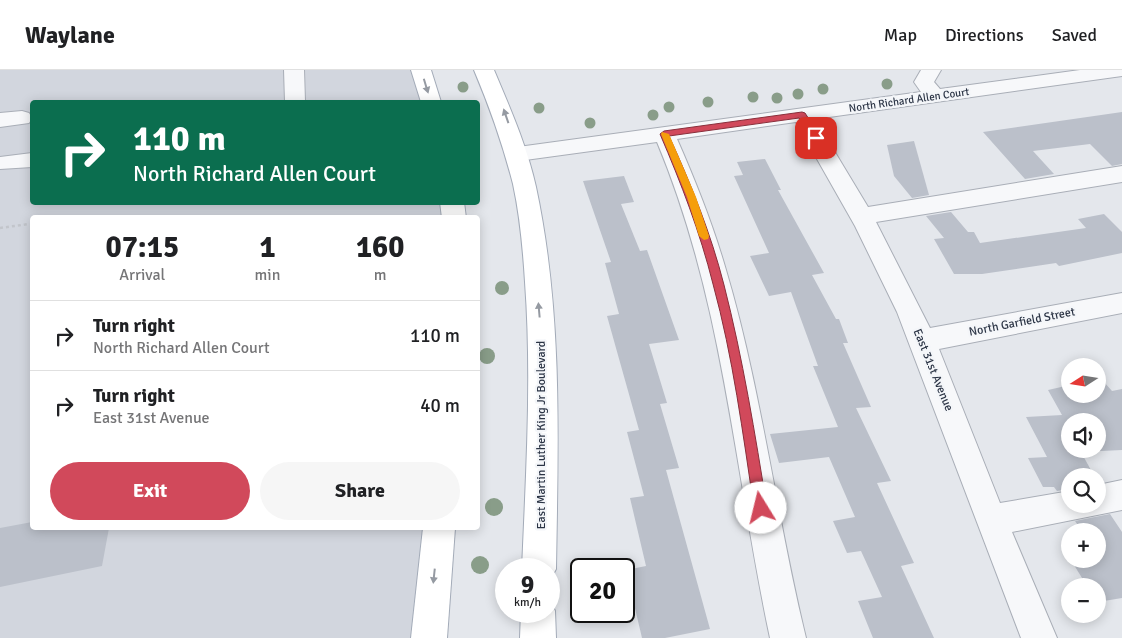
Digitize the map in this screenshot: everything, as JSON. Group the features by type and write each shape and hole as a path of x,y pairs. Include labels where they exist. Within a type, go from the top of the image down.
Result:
{"main road":[{"path":"421,70 430,100"},
{"name":"East Martin Luther King Jr Boulevard","path":"484,70 503,108 518,154 535,252 542,338 543,404 539,558"},
{"path":"428,638 439,530"},
{"path":"538,623 538,638"}],"street":[{"path":"294,70 295,100"},
{"path":"931,70 924,82 935,96"},
{"name":"North Richard Allen Court","path":"518,154 1110,71"},
{"name":"East 31st Avenue","path":"802,115 862,216 922,341 1015,584 1039,638"},
{"path":"0,120 22,118"},
{"path":"664,134 691,197 719,284 744,404 761,508 788,638"},
{"path":"4,163 30,160"},
{"path":"862,216 1122,174"},
{"name":"North Garfield Street","path":"922,341 1122,303"},
{"path":"1106,498 1122,494"},
{"path":"992,520 1061,508"}],"path":[{"path":"0,228 29,224"}],"shaded area":[{"path":"0,70 421,70 430,100 30,100 30,205 452,205 454,215 30,215 30,530 439,530 429,638 0,638"}],"building":[{"path":"1122,112 1122,164 1112,166 1090,144 1033,151 1054,174 1025,179 983,132"},
{"path":"914,141 929,195 912,198 894,176 887,145"},
{"path":"765,159 781,190 778,190 824,273 812,275 836,319 839,319 848,343 843,343 871,407 856,408 891,481 877,483 914,563 901,566 934,638 873,638 858,601 882,597 861,551 847,553 833,521 855,517 829,457 779,463 770,434 838,427 813,366 818,366 791,292 769,296 750,256 769,253 734,176 743,175 737,162"},
{"path":"624,176 634,202 621,204 640,251 647,250 679,340 649,344 667,403 660,404 679,468 666,470 710,629 665,638 642,638 635,608 635,568 646,566 630,498 644,496 627,432 639,430 607,316 619,314 605,263 611,262 583,181"},
{"path":"951,212 968,232 974,232 980,243 1086,228 1078,219 1104,214 1122,232 1122,253 1059,266 1056,263 982,274 954,274 934,239 944,238 926,216"},
{"path":"1106,384 1112,391 1122,389 1122,450 1106,451 1106,413 1061,413 1048,390 1061,387 1061,403 1106,403"},
{"path":"1061,415 1061,458 1084,458 1090,468 1061,468 1061,490 1057,491 1054,487 1043,487 1028,458 1047,457 1026,417"},
{"path":"1110,514 1122,532 1122,598 1106,601 1106,578 1082,578 1076,568 1106,568 1106,523 1076,523 1075,521"},
{"path":"30,522 30,530 109,530 102,566 0,587 0,528"}],"slow traffic":[{"path":"665,134 678,162 704,236"}],"route":[{"path":"761,508 746,414 719,284 691,197 678,162 664,134 802,115 816,138"}]}
